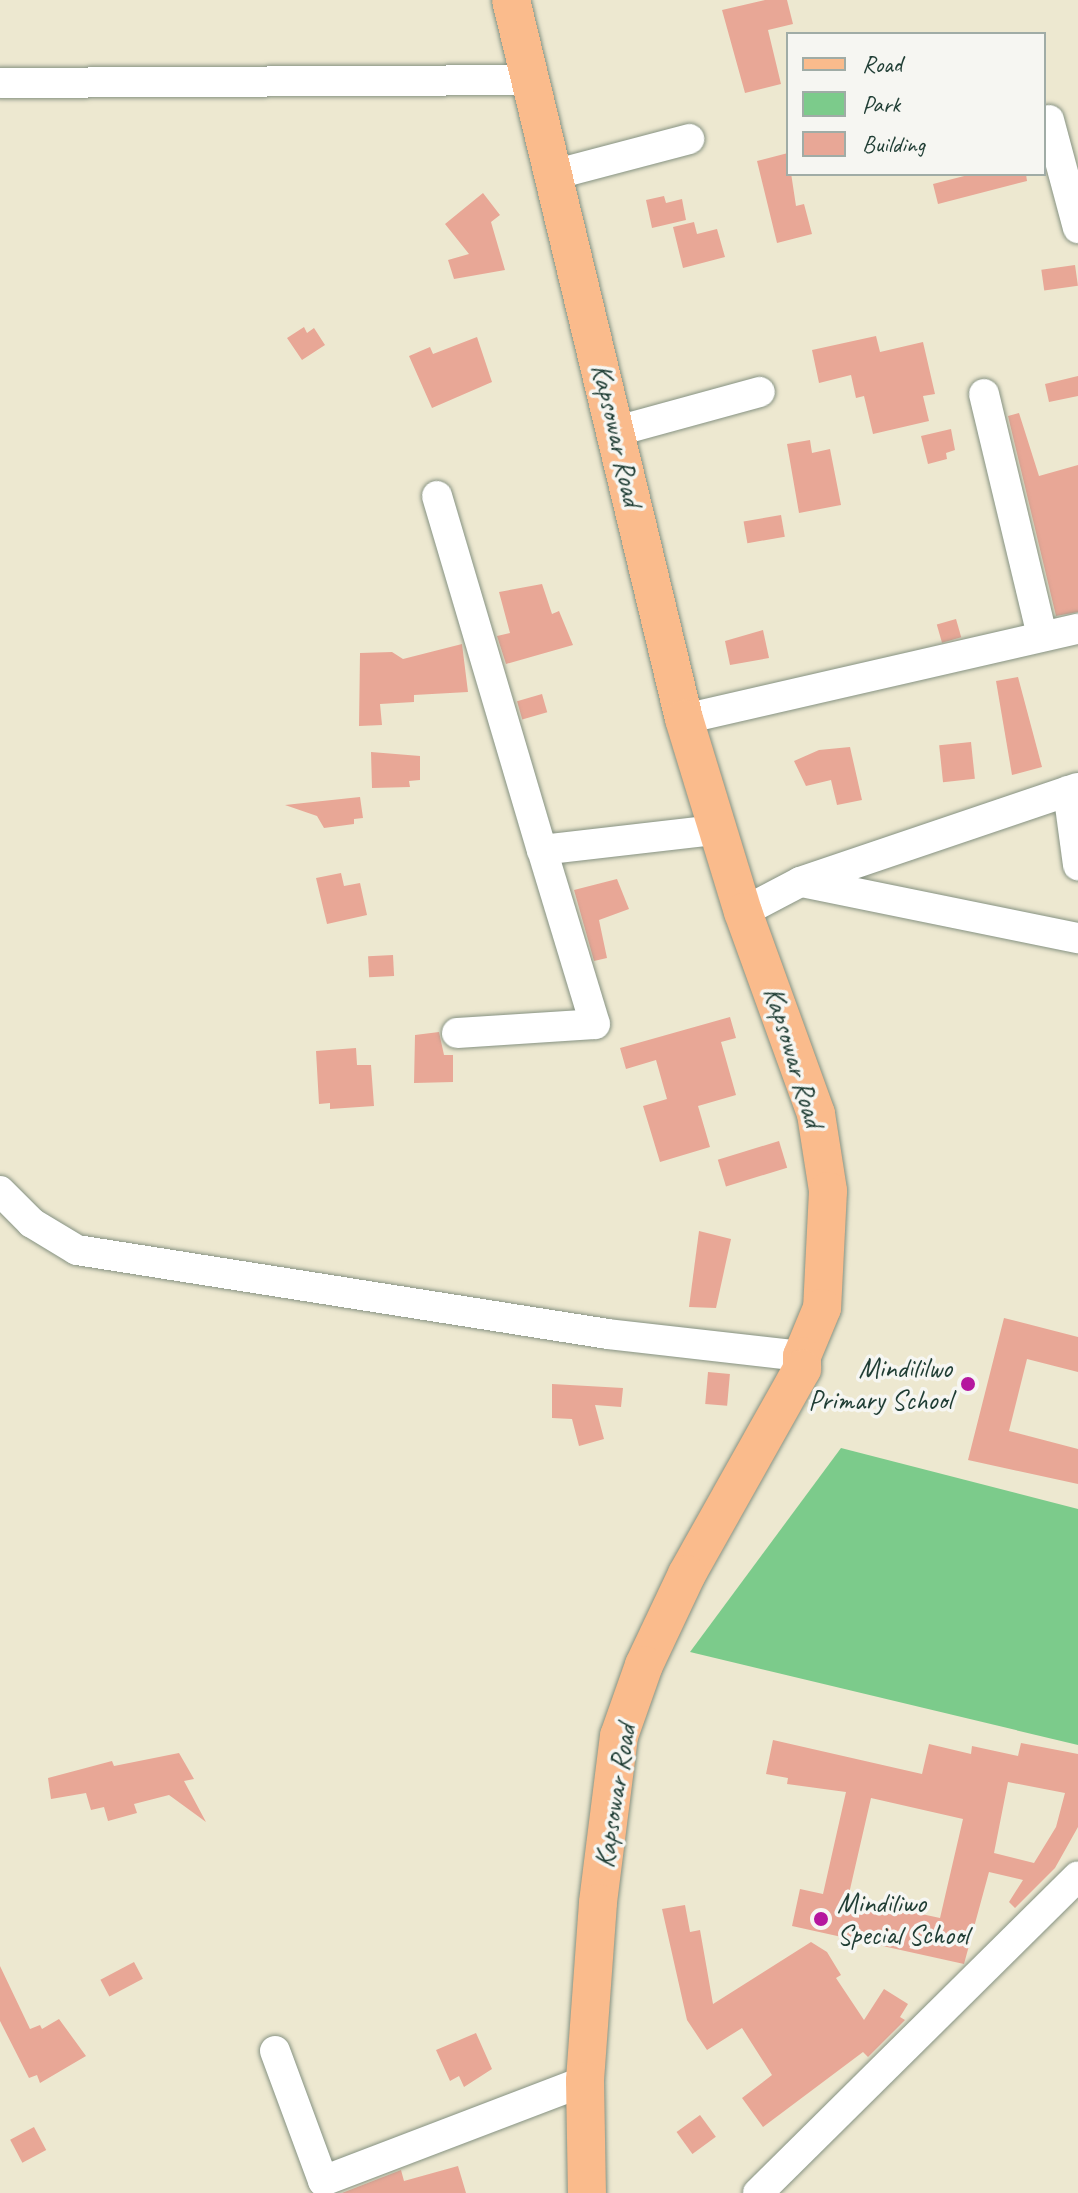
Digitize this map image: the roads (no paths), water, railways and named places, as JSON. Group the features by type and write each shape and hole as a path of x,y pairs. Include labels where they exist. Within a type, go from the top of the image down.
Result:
{"main road":[{"name":"Kapsowar Road","path":"511,0 684,719 743,912 816,1114 828,1191 822,1308 802,1356 802,1369 786,1403 687,1574 644,1665 619,1736 598,1903 585,2081 587,2193"}],"street":[{"path":"0,83 529,80"},
{"path":"1049,120 1078,228"},
{"path":"553,175 689,139"},
{"path":"617,431 760,392"},
{"path":"984,394 1042,636"},
{"path":"437,496 595,1024 457,1033"},
{"path":"684,719 1078,629"},
{"path":"743,912 800,882 1073,789 1078,865"},
{"path":"542,850 716,830"},
{"path":"800,882 1078,938"},
{"path":"0,1191 32,1223 77,1250 608,1334 802,1356"},
{"path":"758,2193 1078,1876"},
{"path":"275,2051 323,2181 585,2081"}],"place":[{"name":"Mindililwo Primary School","path":"968,1384"},
{"name":"Mindiliwo Special School","path":"821,1919"}]}
